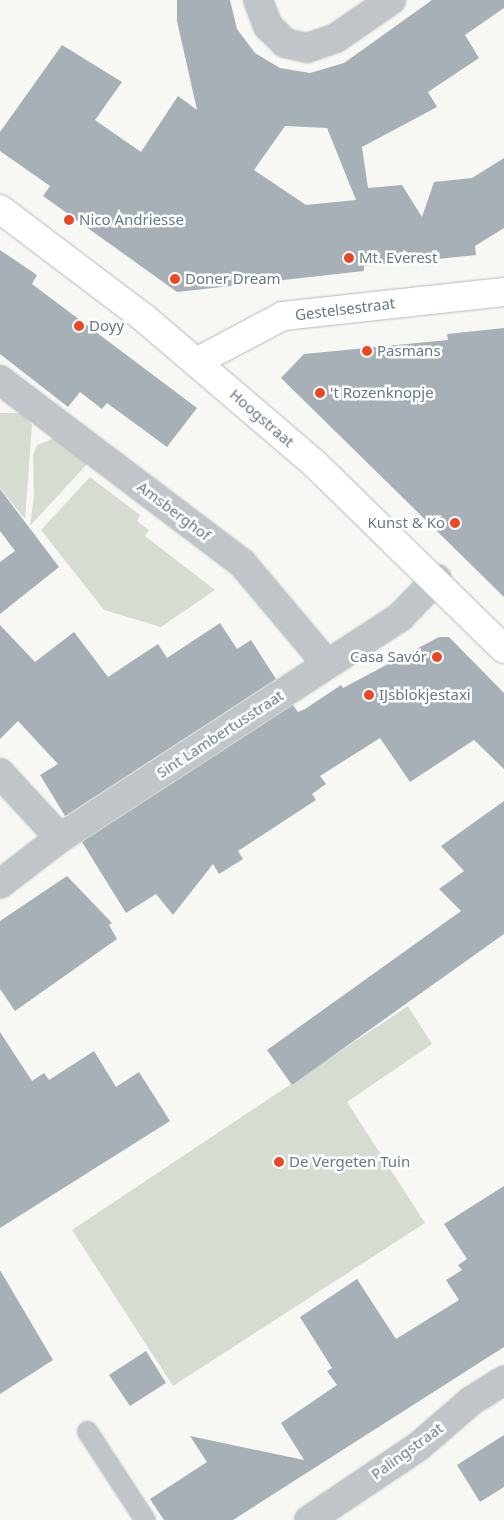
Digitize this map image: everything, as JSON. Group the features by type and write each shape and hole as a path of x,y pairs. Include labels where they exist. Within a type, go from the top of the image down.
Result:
{"street":[{"path":"258,0 268,26 285,42 307,48 336,38 391,0"},
{"name":"Hoogstraat","path":"0,209 144,317 315,464 437,580 504,649"},
{"name":"Gestelsestraat","path":"196,362 283,316 504,292"},
{"name":"Amsberghof","path":"0,380 242,563 327,664"},
{"name":"Sint Lambertusstraat","path":"0,884 60,838 400,617 437,580"},
{"path":"0,773 60,838"},
{"name":"Palingstraat","path":"309,1520 419,1446 471,1401 504,1380"}],"lane":[{"path":"86,1431 145,1520"}],"shaded area":[{"path":"0,413 22,413 32,425 25,519 0,488"},
{"path":"55,438 88,463 30,526 34,496 33,455 37,445"},
{"path":"90,477 140,515 137,521 149,530 145,536 215,590 161,627 104,610 41,530"},
{"name":"De Vergeten Tuin","path":"408,1006 432,1044 347,1102 425,1223 173,1386 72,1230"}],"building":[{"path":"177,0 230,0 237,29 255,53 280,68 310,73 344,63 432,0 504,0 504,8 465,35 479,58 428,92 437,107 362,147 368,188 402,185 422,217 434,182 472,178 504,158 504,228 475,246 476,255 419,261 404,250 392,263 364,266 364,271 177,292 43,196 50,186 0,151 0,132 62,45 122,82 95,120 141,152 178,96 197,110 177,21","holes":["285,126 327,128 356,200 306,205 254,170"]},
{"path":"0,250 37,275 32,284 197,408 167,447 107,403 102,409 80,392 68,407 0,354"},
{"path":"504,328 504,597 281,378 304,354 448,340 447,334"},
{"path":"0,489 59,567 0,614 0,562 15,551 0,531"},
{"path":"220,623 237,649 251,640 276,679 65,816 40,775 58,764 18,721 0,739 0,625 35,662 74,632 108,677 158,644 167,658"},
{"path":"439,637 449,637 504,693 504,769 474,740 410,782 380,738 320,776 326,784 312,794 316,800 238,851 243,859 219,874 213,864 173,915 156,894 126,913 82,842 293,705 298,712 305,709 341,685 343,688"},
{"path":"504,801 504,934 292,1085 267,1050 461,911 439,889 464,871 441,846"},
{"path":"67,876 112,923 109,925 117,939 15,1011 0,989 0,921"},
{"path":"0,1032 32,1081 44,1073 49,1080 94,1051 116,1087 139,1072 170,1121 0,1228"},
{"path":"504,1186 504,1347 233,1520 164,1520 150,1499 207,1462 190,1436 304,1460 281,1423 337,1385 327,1371 332,1368 300,1317 357,1279 396,1339 459,1300 446,1280 462,1270 458,1265 467,1259 444,1224"},
{"path":"0,1270 53,1360 0,1394"},
{"path":"146,1351 166,1383 130,1406 109,1375"},
{"path":"504,1435 504,1487 480,1502 457,1465"}],"place":[{"name":"Nico Andriesse","path":"69,220"},
{"name":"Mt. Everest","path":"349,258"},
{"name":"Doner Dream","path":"175,279"},
{"name":"Doyy","path":"79,326"},
{"name":"Pasmans","path":"367,351"},
{"name":"'t Rozenknopje","path":"320,393"},
{"name":"Kunst & Ko","path":"455,523"},
{"name":"Casa Savór","path":"437,657"},
{"name":"IJsblokjestaxi","path":"369,695"},
{"name":"De Vergeten Tuin","path":"279,1162"}]}
